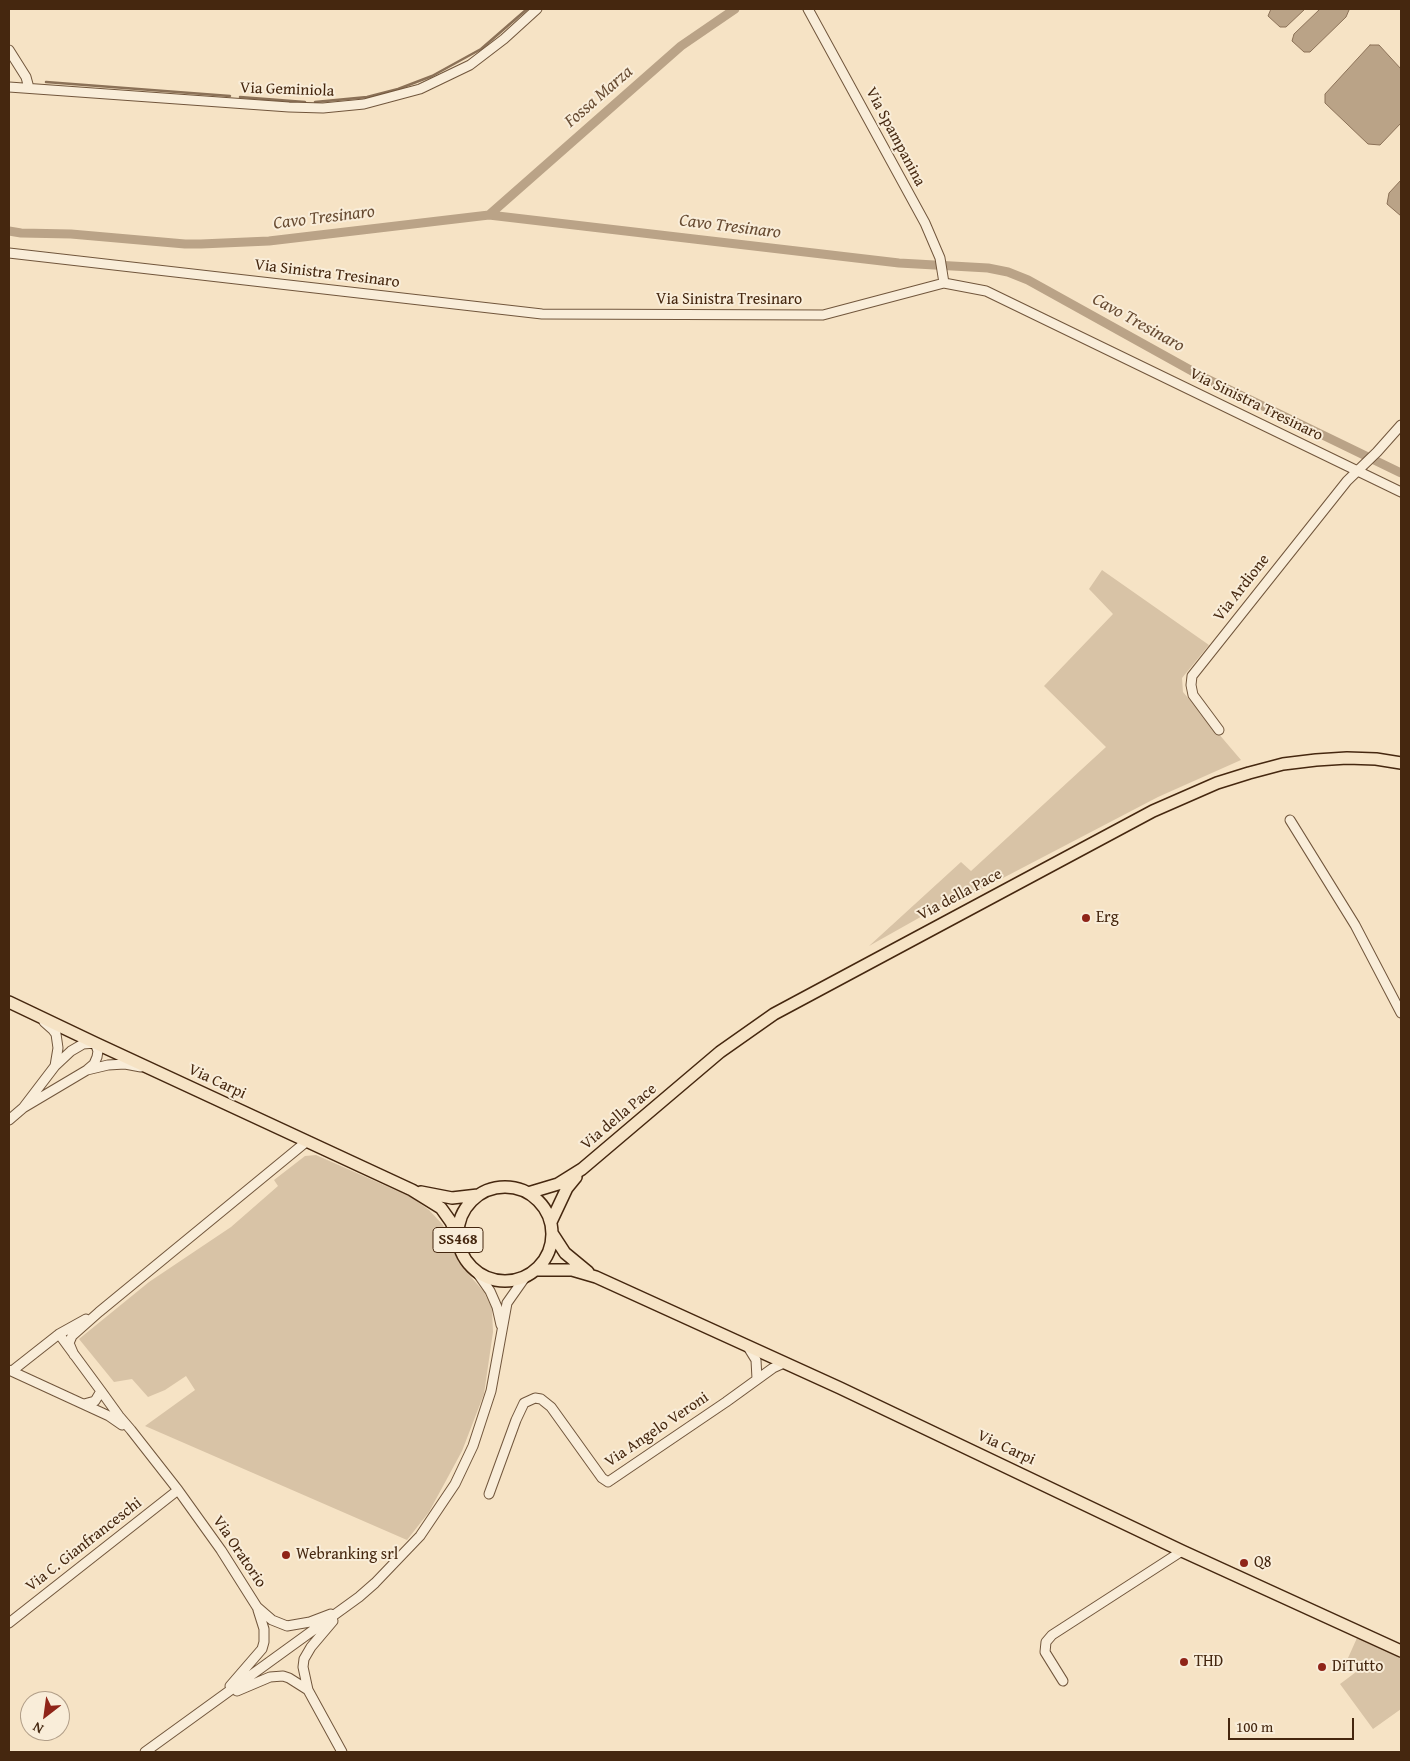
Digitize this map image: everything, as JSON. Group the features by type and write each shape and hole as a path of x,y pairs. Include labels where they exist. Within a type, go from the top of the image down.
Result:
{"main road":[{"name":"Via della Pace","path":"528,1193 558,1184 582,1169 720,1052 774,1014 1153,811 1217,783 1283,764 1347,758 1376,759 1401,763"},
{"name":"Via Carpi","path":"9,1002 412,1190 441,1208 451,1222 467,1262 476,1271 495,1280 516,1280 531,1273 572,1270 596,1277 1002,1464 1182,1551 1401,1651"},
{"name":"Via della Pace","path":"551,1228 567,1188 582,1169"},
{"name":"Via Carpi","path":"412,1190 452,1198 478,1195 486,1190 503,1187 512,1187 528,1193 542,1205 558,1244 571,1259 596,1277"},
{"name":"SS468","path":"458,1238 459,1221 462,1214 466,1206 478,1195"},
{"path":"531,1273 548,1253 551,1228"}],"street":[{"name":"Via Geminiola","path":"9,87 304,108 344,107 385,100 420,89 470,65 504,39 537,9"},
{"name":"Via Spampanina","path":"808,9 925,223 940,258 944,283"},
{"path":"9,50 26,77 29,88"},
{"name":"Via Sinistra Tresinaro","path":"9,253 542,314 823,315 944,283 986,291 1359,469 1401,492"},
{"name":"Via Ardione","path":"1219,730 1193,695 1192,676 1347,481 1401,425"},
{"path":"1290,820 1355,925 1401,1013"},
{"path":"29,1011 56,1034 58,1048 55,1066"},
{"path":"9,1120 23,1108 94,1064 98,1057 95,1043 77,1046 55,1066 23,1108"},
{"path":"87,1070 108,1065 125,1064 147,1068"},
{"name":"Via Oratorio","path":"74,1355 69,1343 72,1336 306,1142"},
{"path":"476,1271 490,1291 497,1307 502,1328"},
{"path":"145,1752 343,1609 375,1583 420,1536 455,1484 473,1446 491,1391 507,1303 531,1273"},
{"name":"Via Oratorio","path":"99,1312 59,1334 10,1371 117,1421 138,1438"},
{"name":"Via Oratorio","path":"59,1334 119,1416 178,1490 221,1550 257,1607 272,1620 287,1626 310,1622 343,1609"},
{"path":"748,1347 756,1360 757,1379"},
{"name":"Via Angelo Veroni","path":"489,1494 516,1420 524,1404 535,1398 541,1399 551,1407 602,1478 608,1482 773,1368 784,1363"},
{"path":"84,1404 95,1401 101,1391"},
{"name":"Via C. Gianfranceschi","path":"9,1623 178,1490"},
{"path":"1063,1680 1045,1652 1046,1642 1052,1635 1182,1551"},
{"path":"219,1699 262,1649 264,1629 257,1607"},
{"path":"342,1752 308,1690 303,1667 304,1659 310,1647 343,1609"},
{"path":"219,1699 256,1682 276,1676 289,1678 308,1690"}],"shaded area":[{"path":"1271,9 1305,9 1286,27 1280,27 1268,16"},
{"path":"1320,9 1349,10 1346,17 1310,52 1304,52 1292,41 1294,34"},
{"path":"1370,45 1379,45 1401,69 1401,123 1380,145 1368,144 1325,103 1325,94"},
{"path":"1401,180 1401,216 1387,204 1389,193"},
{"path":"1102,570 1209,645 1182,678 1183,692 1241,760 1158,797 957,902 933,910 869,946 961,862 971,871 1106,747 1044,686 1113,614 1089,589"},
{"path":"316,1155 411,1197 429,1210 443,1225 459,1263 484,1292 492,1309 493,1332 484,1394 462,1451 429,1512 407,1540 145,1426 195,1390 186,1376 165,1390 148,1397 132,1379 114,1382 79,1339 149,1282 231,1227 278,1186 274,1180 305,1156"},
{"path":"1357,1638 1401,1658 1401,1709 1373,1729 1340,1684 1364,1666 1348,1658"}],"waterway":[{"path":"315,102 367,97 398,89 432,76 481,49 527,9"},
{"name":"Fossa Marza","path":"489,215 681,46 735,9"},
{"path":"46,82 230,96"},
{"path":"240,97 305,102"},
{"name":"Cavo Tresinaro","path":"9,231 201,244 269,241 489,215 899,263 988,268 1008,272 1028,280 1201,376 1401,473"}],"place":[{"name":"Erg","path":"1086,918"},
{"name":"Webranking srl","path":"286,1555"},
{"name":"Q8","path":"1244,1563"},
{"name":"THD","path":"1184,1662"},
{"name":"DiTutto","path":"1322,1667"}]}
